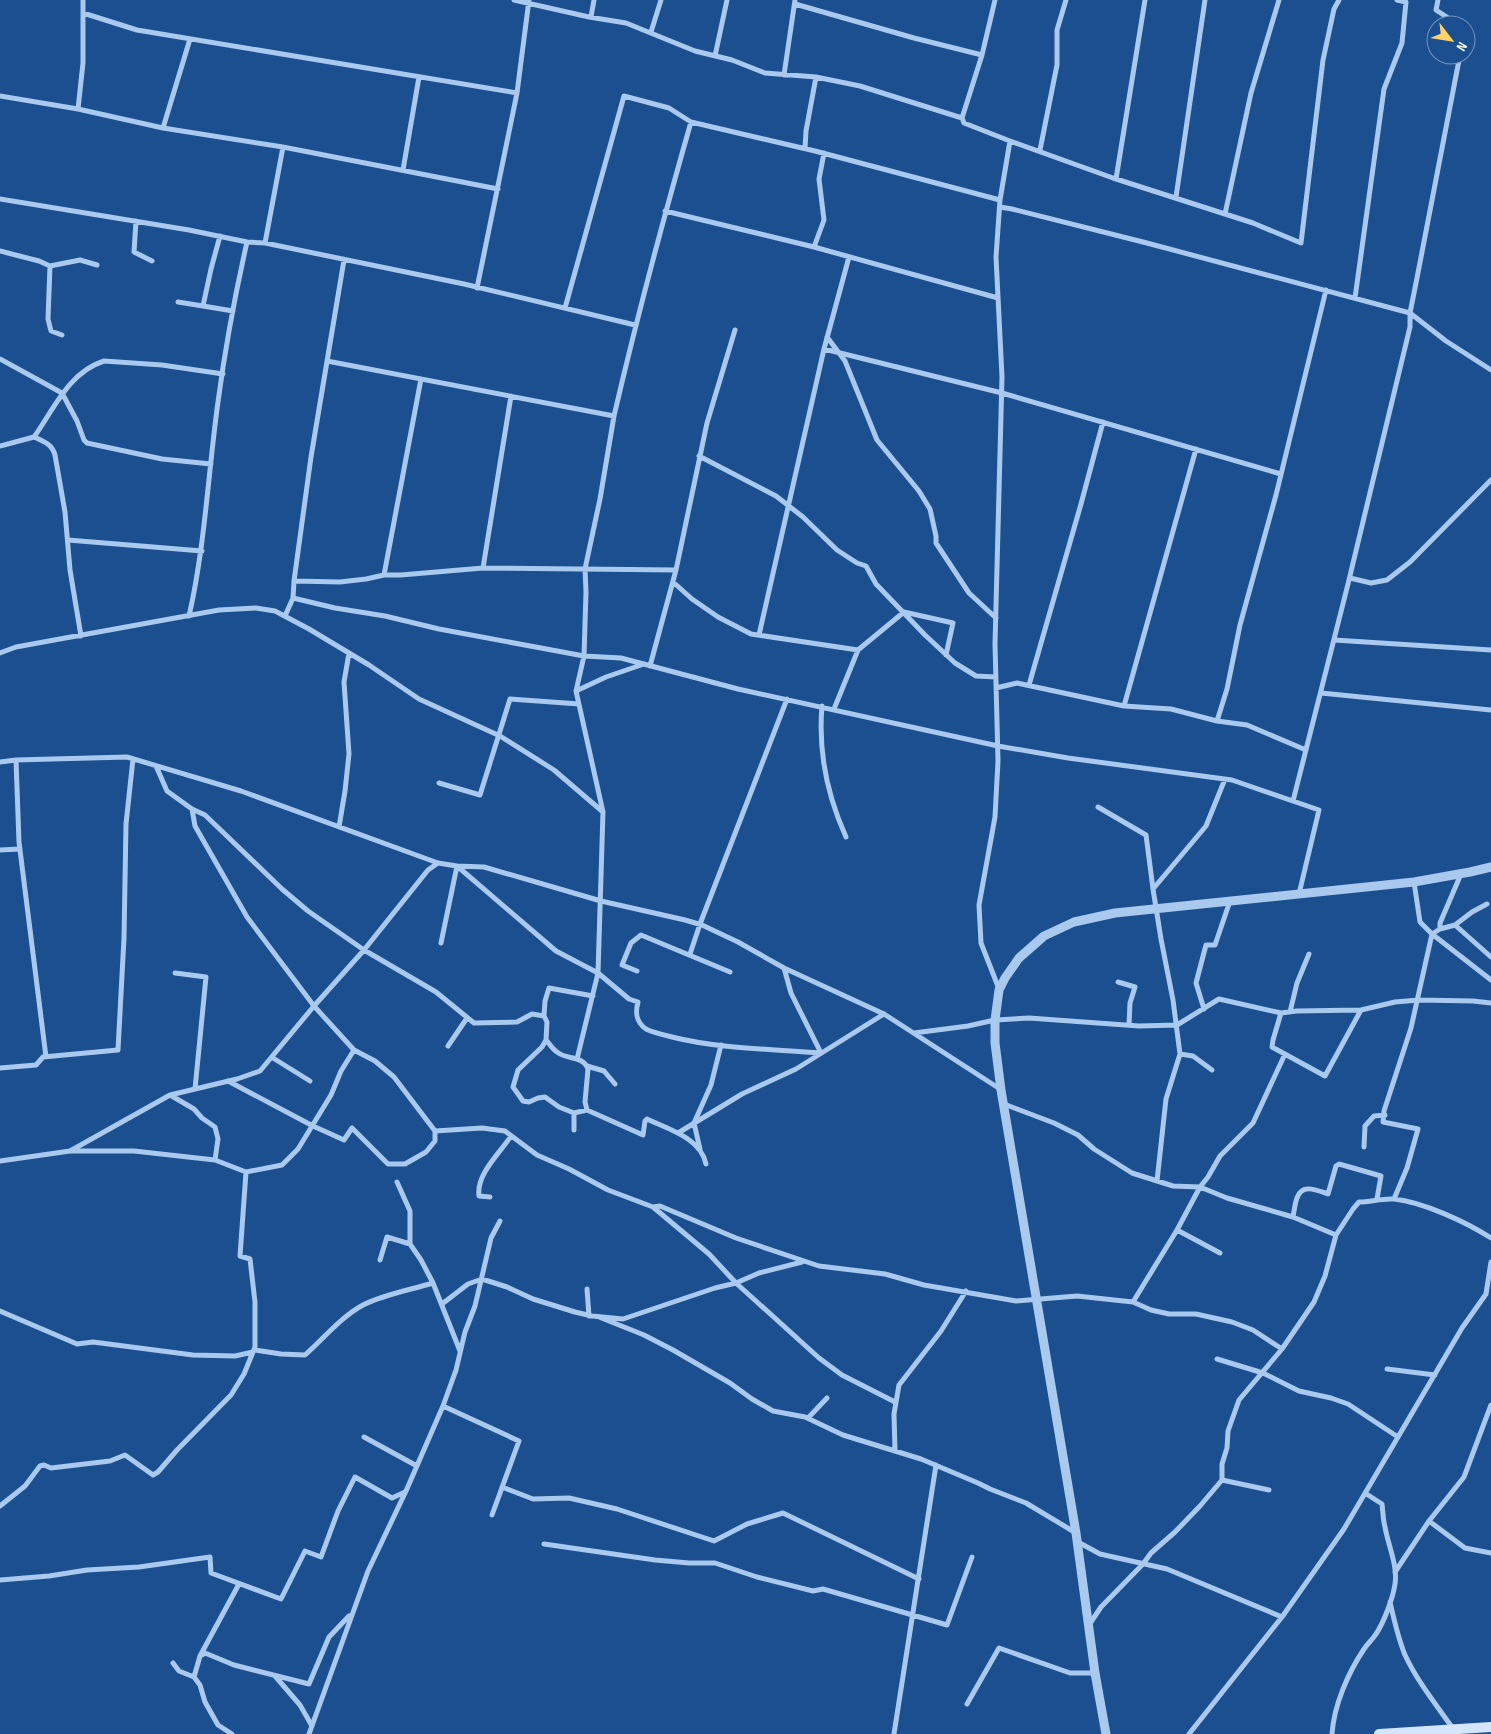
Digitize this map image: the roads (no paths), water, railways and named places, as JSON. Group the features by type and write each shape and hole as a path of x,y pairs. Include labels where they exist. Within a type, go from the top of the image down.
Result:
{"main road":[{"path":"1379,1734 1491,1727"}],"street":[{"path":"78,109 83,63 83,0"},
{"path":"514,0 591,18 626,23 695,51 732,60 765,73 816,77 860,86 962,118"},
{"path":"591,18 594,0"},
{"path":"651,32 661,0"},
{"path":"715,56 727,0"},
{"path":"996,0 982,55 962,118 964,123 1116,178 1253,223 1300,243 1323,60 1334,9 1339,0"},
{"path":"1040,150 1057,65 1057,30 1066,0"},
{"path":"1116,178 1145,0"},
{"path":"1176,197 1205,0"},
{"path":"1225,214 1251,93 1279,0"},
{"path":"1355,298 1384,89 1402,43 1406,2 1398,0"},
{"path":"1438,0 1436,10 1444,15"},
{"path":"477,288 516,92 529,2"},
{"path":"784,75 795,2 914,38 982,55"},
{"path":"83,14 136,30 516,92"},
{"path":"163,128 190,39"},
{"path":"1293,801 1350,578 1410,327 1410,313 1458,65"},
{"path":"403,170 419,77"},
{"path":"805,148 806,131 816,77"},
{"path":"0,96 78,109 163,128 283,147 498,189"},
{"path":"564,308 624,96 669,108 691,122 805,148 1000,200"},
{"path":"577,1059 598,973 603,812 576,692 584,656 585,569 600,499 614,416 635,325 691,122"},
{"path":"999,990 981,943 979,904 995,817 998,746 996,618 1002,393 996,257 1000,200 1010,141"},
{"path":"265,242 283,147"},
{"path":"814,247 824,220 819,179 824,153"},
{"path":"0,199 248,242 265,242 477,288 635,325"},
{"path":"1000,208 1012,209 1143,242 1410,313 1446,341 1491,370"},
{"path":"665,211 814,247 998,298"},
{"path":"136,222 134,252 152,261"},
{"path":"203,306 210,269 220,236"},
{"path":"189,616 202,551 210,464 223,374 238,284 248,242"},
{"path":"0,251 50,266 80,260 97,265"},
{"path":"759,635 824,349 849,257"},
{"path":"285,616 293,598 311,457 344,260"},
{"path":"50,266 48,320 51,331 62,334"},
{"path":"1217,720 1227,689 1240,625 1281,474 1326,290"},
{"path":"178,302 234,311"},
{"path":"650,666 676,570 707,423 735,330"},
{"path":"828,337 845,361 878,440 919,491 930,509 936,544 969,593 996,618"},
{"path":"824,349 1002,393 1281,474"},
{"path":"0,359 62,393 87,443 162,459 210,464"},
{"path":"34,437 62,393 90,366 104,361 162,365 223,374"},
{"path":"327,361 614,416"},
{"path":"384,574 421,379"},
{"path":"483,568 511,396"},
{"path":"1028,686 1103,422"},
{"path":"0,446 34,437 54,449 59,474 80,636"},
{"path":"1124,706 1196,448"},
{"path":"699,456 776,496 803,517 837,550 857,563 866,566 876,584 946,655 976,676 996,677"},
{"path":"1350,578 1371,583 1386,580 1410,562 1491,480"},
{"path":"68,540 202,551"},
{"path":"294,581 340,582 366,579 384,574 402,575 483,568 676,570"},
{"path":"673,582 692,599 718,617 751,634 858,650"},
{"path":"293,598 335,608 385,616 439,629 584,656 621,658 738,689 998,746 1068,758 1232,780 1319,810 1299,894"},
{"path":"0,653 16,647 219,610 256,608 275,611 348,653 419,699 499,735 554,770 603,812"},
{"path":"834,709 858,650 904,612"},
{"path":"904,612 953,623 946,655"},
{"path":"1334,640 1491,650"},
{"path":"339,827 349,754 344,682 348,653"},
{"path":"576,692 606,677 644,664"},
{"path":"996,688 1017,683 1124,706 1171,709 1247,725 1306,750"},
{"path":"1321,693 1491,710"},
{"path":"439,783 480,795 510,699 579,704"},
{"path":"690,954 787,699"},
{"path":"822,706 820,732 823,766 846,837"},
{"path":"0,762 127,757 242,791 438,863 484,867 600,900 700,924 738,942 784,968 884,1014 1001,1090"},
{"path":"0,1068 36,1065 43,1057 118,1050 123,968 126,824 133,759"},
{"path":"16,760 20,849 46,1057"},
{"path":"156,766 167,791 192,809 205,815 308,911 364,950 436,992 474,1023 517,1022 532,1014 544,1016"},
{"path":"1153,889 1206,826 1225,779"},
{"path":"1098,807 1146,835 1156,909 1177,1025 1180,1054 1166,1099 1156,1181"},
{"path":"192,809 195,826 247,917 314,1006 354,1050 375,1061 394,1077 435,1131 435,1141 426,1152 405,1164 388,1164 352,1128 344,1140 313,1126 228,1081"},
{"path":"0,850 20,849"},
{"path":"70,1151 170,1095 260,1071 364,950 428,870 438,863"},
{"path":"441,942 458,866"},
{"path":"458,866 556,951 598,973 629,999 638,1002 637,1020 646,1028 683,1040 821,1053"},
{"path":"1106,1734 1095,1673 1076,1537 1001,1090 995,1042 995,1020 999,990 1019,958 1044,936 1074,922 1115,913 1414,882 1491,867"},
{"path":"1440,929 1440,923 1461,874"},
{"path":"1414,882 1420,922 1432,934 1491,980"},
{"path":"1204,1008 1196,983 1206,945 1216,946 1230,902"},
{"path":"1394,1199 1407,1168 1418,1129 1383,1122 1384,1111 1419,1000 1432,934 1440,929 1455,926 1472,912 1487,904"},
{"path":"1455,926 1491,957"},
{"path":"637,971 622,965 632,943 641,935 730,972"},
{"path":"1290,1012 1297,983 1309,954"},
{"path":"784,968 791,993 821,1053"},
{"path":"175,973 206,977 195,1089"},
{"path":"1118,982 1135,987 1130,1003 1129,1025"},
{"path":"593,996 549,988 545,1001 544,1016 547,1022 546,1040 542,1047 518,1070 513,1087 523,1101 529,1102 545,1097 559,1107 574,1113 588,1110 643,1135 645,1120 647,1119 678,1133 700,1149"},
{"path":"913,1033 968,1026 995,1020 1029,1018 1129,1025 1177,1025 1219,999 1281,1013 1361,1010 1395,1002 1419,1000 1491,1003"},
{"path":"1281,1013 1272,1043 1274,1048 1325,1076 1361,1010"},
{"path":"678,1133 742,1094 796,1069 884,1014"},
{"path":"448,1046 467,1018"},
{"path":"546,1040 557,1053 577,1059 587,1066 604,1071 615,1084"},
{"path":"706,1164 700,1149 694,1123 711,1085 721,1045"},
{"path":"0,1161 70,1151 134,1152 215,1160 246,1172 282,1165 298,1150 331,1095 341,1071 354,1050"},
{"path":"1180,1054 1193,1056 1212,1070"},
{"path":"1133,1302 1220,1156 1253,1123 1285,1054"},
{"path":"272,1058 310,1080"},
{"path":"587,1066 585,1102 588,1110"},
{"path":"170,1095 194,1109 202,1118 215,1126 218,1139 215,1160"},
{"path":"1004,1104 1054,1123 1078,1135 1094,1149 1132,1174 1173,1186 1200,1187 1227,1198 1293,1217 1336,1236"},
{"path":"574,1113 574,1130"},
{"path":"1364,1147 1365,1126 1374,1116 1384,1115"},
{"path":"435,1131 482,1128 505,1131 537,1155 569,1169 608,1190 653,1207 709,1254 736,1283 819,1358 842,1375 896,1402"},
{"path":"490,1197 479,1196 478,1188 485,1173 512,1136"},
{"path":"1293,1217 1296,1198 1304,1189 1328,1194 1336,1166 1339,1164 1381,1176 1377,1199"},
{"path":"0,1506 22,1489 40,1466 44,1465 51,1468 102,1462 125,1455 153,1475 231,1395 244,1374 254,1350 256,1320 250,1259 240,1256 246,1172"},
{"path":"397,1182 410,1211 410,1244 433,1283 460,1351"},
{"path":"1088,1626 1101,1607 1143,1564 1151,1553 1175,1532 1222,1480 1222,1464 1227,1448 1228,1431 1239,1400 1282,1349 1314,1302 1325,1276 1336,1236 1359,1202 1394,1199 1410,1202 1453,1218 1491,1238"},
{"path":"653,1207 660,1206 736,1238 819,1266 885,1274 924,1285 1016,1301 1077,1296 1133,1302 1160,1312 1196,1314 1232,1322 1253,1330 1282,1349"},
{"path":"309,1734 368,1571 443,1406 456,1370 482,1279 491,1238 500,1222"},
{"path":"1177,1230 1220,1253"},
{"path":"380,1260 387,1237 410,1244"},
{"path":"442,1304 468,1284 482,1279 507,1286 533,1299 589,1316 623,1319 715,1288 736,1283 759,1273 803,1262"},
{"path":"1189,1734 1282,1617 1344,1529 1462,1328 1489,1295 1491,1262"},
{"path":"0,1312 76,1344 93,1342 193,1355 235,1356 254,1350 295,1356 305,1355 335,1326 362,1306 384,1297 433,1283"},
{"path":"587,1288 589,1316"},
{"path":"895,1451 896,1402 899,1385 941,1330 966,1291"},
{"path":"600,1317 644,1335 673,1350 730,1382 752,1399 773,1411 808,1418 843,1436 936,1465 1026,1503 1100,1554 1167,1569 1282,1617"},
{"path":"1217,1359 1263,1373 1299,1391 1348,1404 1398,1437"},
{"path":"1387,1368 1435,1375"},
{"path":"808,1418 827,1398"},
{"path":"1395,1572 1429,1521 1464,1477 1491,1405"},
{"path":"443,1406 519,1441 492,1514"},
{"path":"364,1437 417,1466"},
{"path":"894,1734 936,1465"},
{"path":"0,1580 87,1570 139,1567 210,1558 211,1573 281,1599 305,1551 321,1557 338,1510 355,1477 392,1498 406,1491"},
{"path":"1222,1480 1269,1490"},
{"path":"502,1487 533,1499 569,1498 616,1509 714,1541 748,1524 783,1512 919,1579"},
{"path":"1332,1734 1333,1719 1352,1671 1384,1618 1395,1584 1395,1572 1382,1504 1365,1493"},
{"path":"1429,1521 1465,1548 1491,1553"},
{"path":"544,1544 655,1560 715,1563 757,1577 813,1591 823,1589 947,1625 972,1557"},
{"path":"194,1677 200,1656 239,1584"},
{"path":"1390,1602 1405,1656 1454,1730"},
{"path":"200,1656 205,1653 234,1665 309,1684 329,1637 351,1614"},
{"path":"967,1704 999,1648 1070,1673 1095,1673"},
{"path":"172,1663 179,1671 194,1677 200,1684 205,1702 218,1725 232,1734"},
{"path":"275,1676 300,1705 312,1726"}]}
